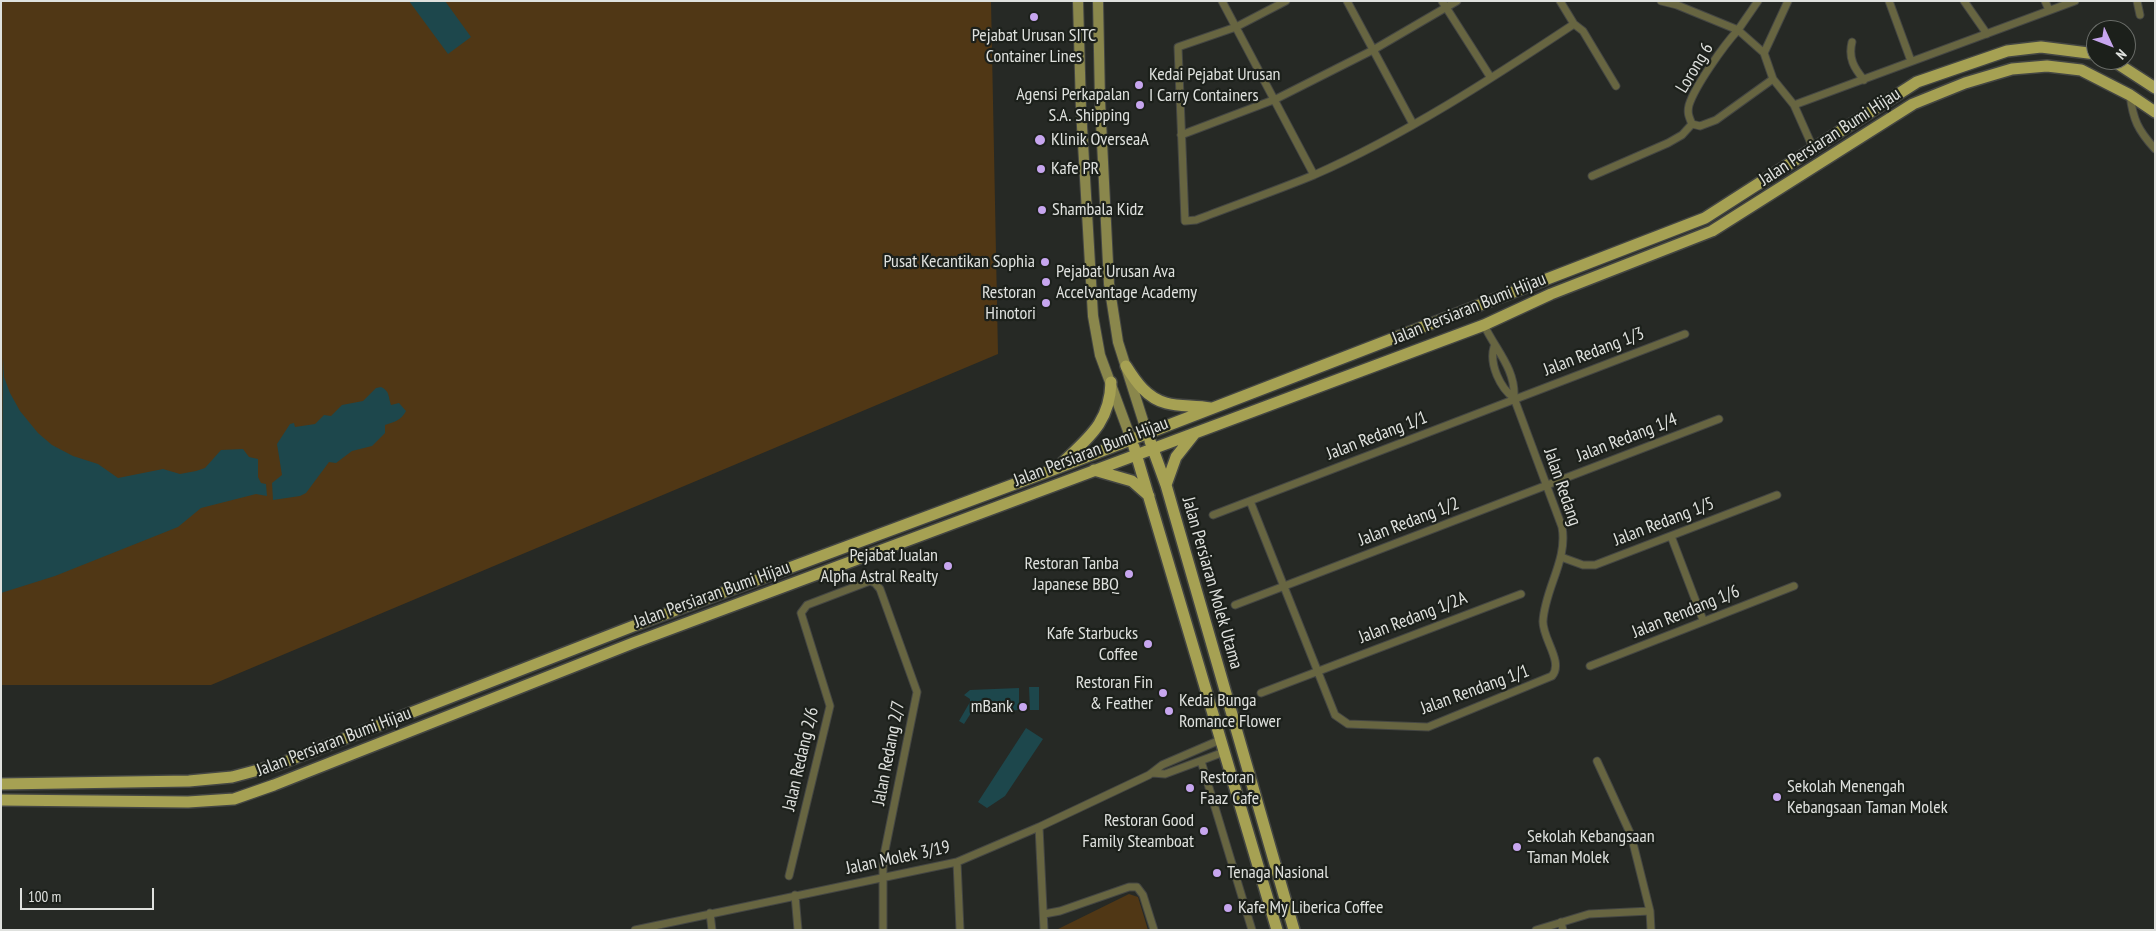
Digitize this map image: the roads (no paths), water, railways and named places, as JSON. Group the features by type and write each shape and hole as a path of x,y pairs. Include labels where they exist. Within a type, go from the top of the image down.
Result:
{"main road":[{"path":"1078,1 1089,285 1100,355 1131,439"},
{"path":"1098,1 1100,101 1109,284 1114,324 1147,433"},
{"name":"Jalan Persiaran Bumi Hijau","path":"1,784 189,781 232,776 277,765 720,594 1055,469 1712,215 1906,88 1959,66 2007,51 2041,47 2086,53"},
{"name":"Jalan Persiaran Bumi Hijau","path":"1,800 188,802 234,799 274,785 633,642 827,572 1198,430 1484,325 1551,294 1712,231 1914,104 1965,83 2012,69 2047,66 2081,70 2130,95 2155,112"},
{"path":"2127,70 2155,88"},
{"path":"1484,325 1484,312 1518,291"},
{"path":"1427,325 1476,314 1484,325"},
{"path":"1126,366 1145,392 1157,399 1167,404 1195,405 1210,408"},
{"path":"1055,469 1094,431 1103,419 1111,399 1111,382"},
{"path":"1166,485 1176,457 1198,430"},
{"name":"Jalan Persiaran Molek Utama","path":"1147,433 1166,485 1294,930"},
{"name":"Jalan Persiaran Molek Utama","path":"1131,439 1150,497 1222,746 1278,930"},
{"path":"1093,470 1132,481 1150,497"},
{"path":"822,556 827,572"},
{"path":"720,594 724,595 728,602 723,609"}],"street":[{"path":"1222,1 1276,99 1314,175"},
{"path":"1286,1 1236,27 1178,48 1185,221 1196,220 1314,175 1413,124 1491,78 1574,24"},
{"path":"1347,1 1413,124"},
{"path":"1442,1 1491,78"},
{"path":"1181,135 1276,99 1373,50 1457,1"},
{"path":"1560,1 1574,24 1583,31 1616,86"},
{"path":"1661,1 1677,5 1738,30 1764,53 1773,79 1794,105 1814,150"},
{"name":"Lorong 6","path":"1692,124 1688,115 1689,106 1697,88 1758,1"},
{"path":"1764,53 1788,1"},
{"path":"1889,1 1911,61"},
{"path":"1964,1 1987,34"},
{"path":"2045,1 2049,10"},
{"path":"1794,105 2075,1"},
{"path":"2137,1 2140,15"},
{"path":"1852,42 1849,51 1852,62 1864,80"},
{"path":"1592,176 1668,143 1682,135 1692,124 1700,126 1716,120 1773,79"},
{"path":"2130,95 2133,118 2141,134 2155,149"},
{"name":"Jalan Redang","path":"1484,325 1494,347 1502,353 1505,360 1515,387 1514,398 1562,527 1564,540 1561,557 1548,596 1543,623 1556,666 1554,673"},
{"name":"Jalan Redang 1/3","path":"1514,398 1685,334"},
{"name":"Jalan Redang","path":"1494,347 1491,357 1505,392 1514,398"},
{"name":"Jalan Redang 1/1","path":"1213,515 1514,398"},
{"name":"Jalan Redang 1/4","path":"1546,486 1719,419"},
{"name":"Jalan Redang 1/2","path":"1282,587 1546,486"},
{"name":"Jalan Redang 1/5","path":"1561,557 1583,565 1595,565 1777,495"},
{"path":"1250,501 1316,671 1261,692"},
{"path":"1671,536 1703,620"},
{"name":"Jalan Redang 2/6","path":"789,876 830,706 801,614 807,605 870,581 875,583"},
{"name":"Jalan Redang 2/7","path":"875,583 880,589 917,692 882,876 883,930"},
{"name":"Jalan Rendang 1/6","path":"1590,666 1703,620 1794,586"},
{"path":"1235,605 1282,587"},
{"name":"Jalan Redang 1/2A","path":"1316,671 1522,594"},
{"name":"Jalan Rendang 1/1","path":"1316,671 1335,715 1340,720 1356,725 1428,727 1548,679 1554,673"},
{"name":"Jalan Molek 3/19","path":"1152,773 1165,774 1201,761 1222,746"},
{"name":"Jalan Molek 3/19","path":"635,930 882,876 957,862 1039,827 1152,773 1162,765 1222,746"},
{"path":"1201,761 1252,930"},
{"path":"1596,761 1628,828 1650,911 1651,930"},
{"path":"1039,827 1044,930"},
{"path":"957,862 960,930"},
{"path":"1044,914 1060,911 1129,887 1137,887 1143,895 1154,930"},
{"path":"796,895 798,930"},
{"path":"1536,930 1562,926 1595,913 1650,911"},
{"path":"710,913 712,930"}],"water":[{"path":"409,1 445,1 471,37 448,54"},
{"path":"3,358 4,377 20,411 38,433 52,445 73,456 98,464 118,478 163,469 180,474 196,471 205,468 221,450 243,449 249,457 258,459 258,477 261,483 266,484 267,496 256,494 201,508 178,527 55,576 1,593"},
{"path":"381,387 387,392 391,405 399,403 406,411 402,417 385,425 385,433 372,446 352,451 336,463 329,462 306,493 300,496 273,500 272,483 282,475 277,444 290,424 294,423 295,427 315,424 324,415 331,416 342,405 363,401 376,388"},
{"path":"1029,687 1039,687 1039,710 1030,710"},
{"path":"1019,688 1019,710 971,713 964,724 959,721 970,702 970,699 964,695 970,690"},
{"path":"1026,728 1043,739 1005,796 987,808 978,802"}],"place":[{"name":"Pejabat Urusan SITC Container Lines","path":"1034,17"},
{"name":"Kedai Pejabat Urusan I Carry Containers","path":"1139,85"},
{"name":"Agensi Perkapalan S.A. Shipping","path":"1140,105"},
{"name":"Klinik OverseaA","path":"1040,140"},
{"name":"Kafe PR","path":"1041,169"},
{"name":"Shambala Kidz","path":"1042,210"},
{"name":"Pusat Kecantikan Sophia","path":"1045,262"},
{"name":"Pejabat Urusan Ava Accelvantage Academy","path":"1046,282"},
{"name":"Restoran Hinotori","path":"1046,303"},
{"name":"Pejabat Jualan Alpha Astral Realty","path":"948,566"},
{"name":"Restoran Tanba Japanese BBQ","path":"1129,574"},
{"name":"Kafe Starbucks Coffee","path":"1148,644"},
{"name":"Restoran Fin & Feather","path":"1163,693"},
{"name":"mBank","path":"1023,707"},
{"name":"Kedai Bunga Romance Flower","path":"1169,711"},
{"name":"Restoran Faaz Cafe","path":"1190,788"},
{"name":"Sekolah Menengah Kebangsaan Taman Molek","path":"1777,797"},
{"name":"Restoran Good Family Steamboat","path":"1204,831"},
{"name":"Sekolah Kebangsaan Taman Molek","path":"1517,847"},
{"name":"Tenaga Nasional","path":"1217,873"},
{"name":"Kafe My Liberica Coffee","path":"1228,908"}]}
